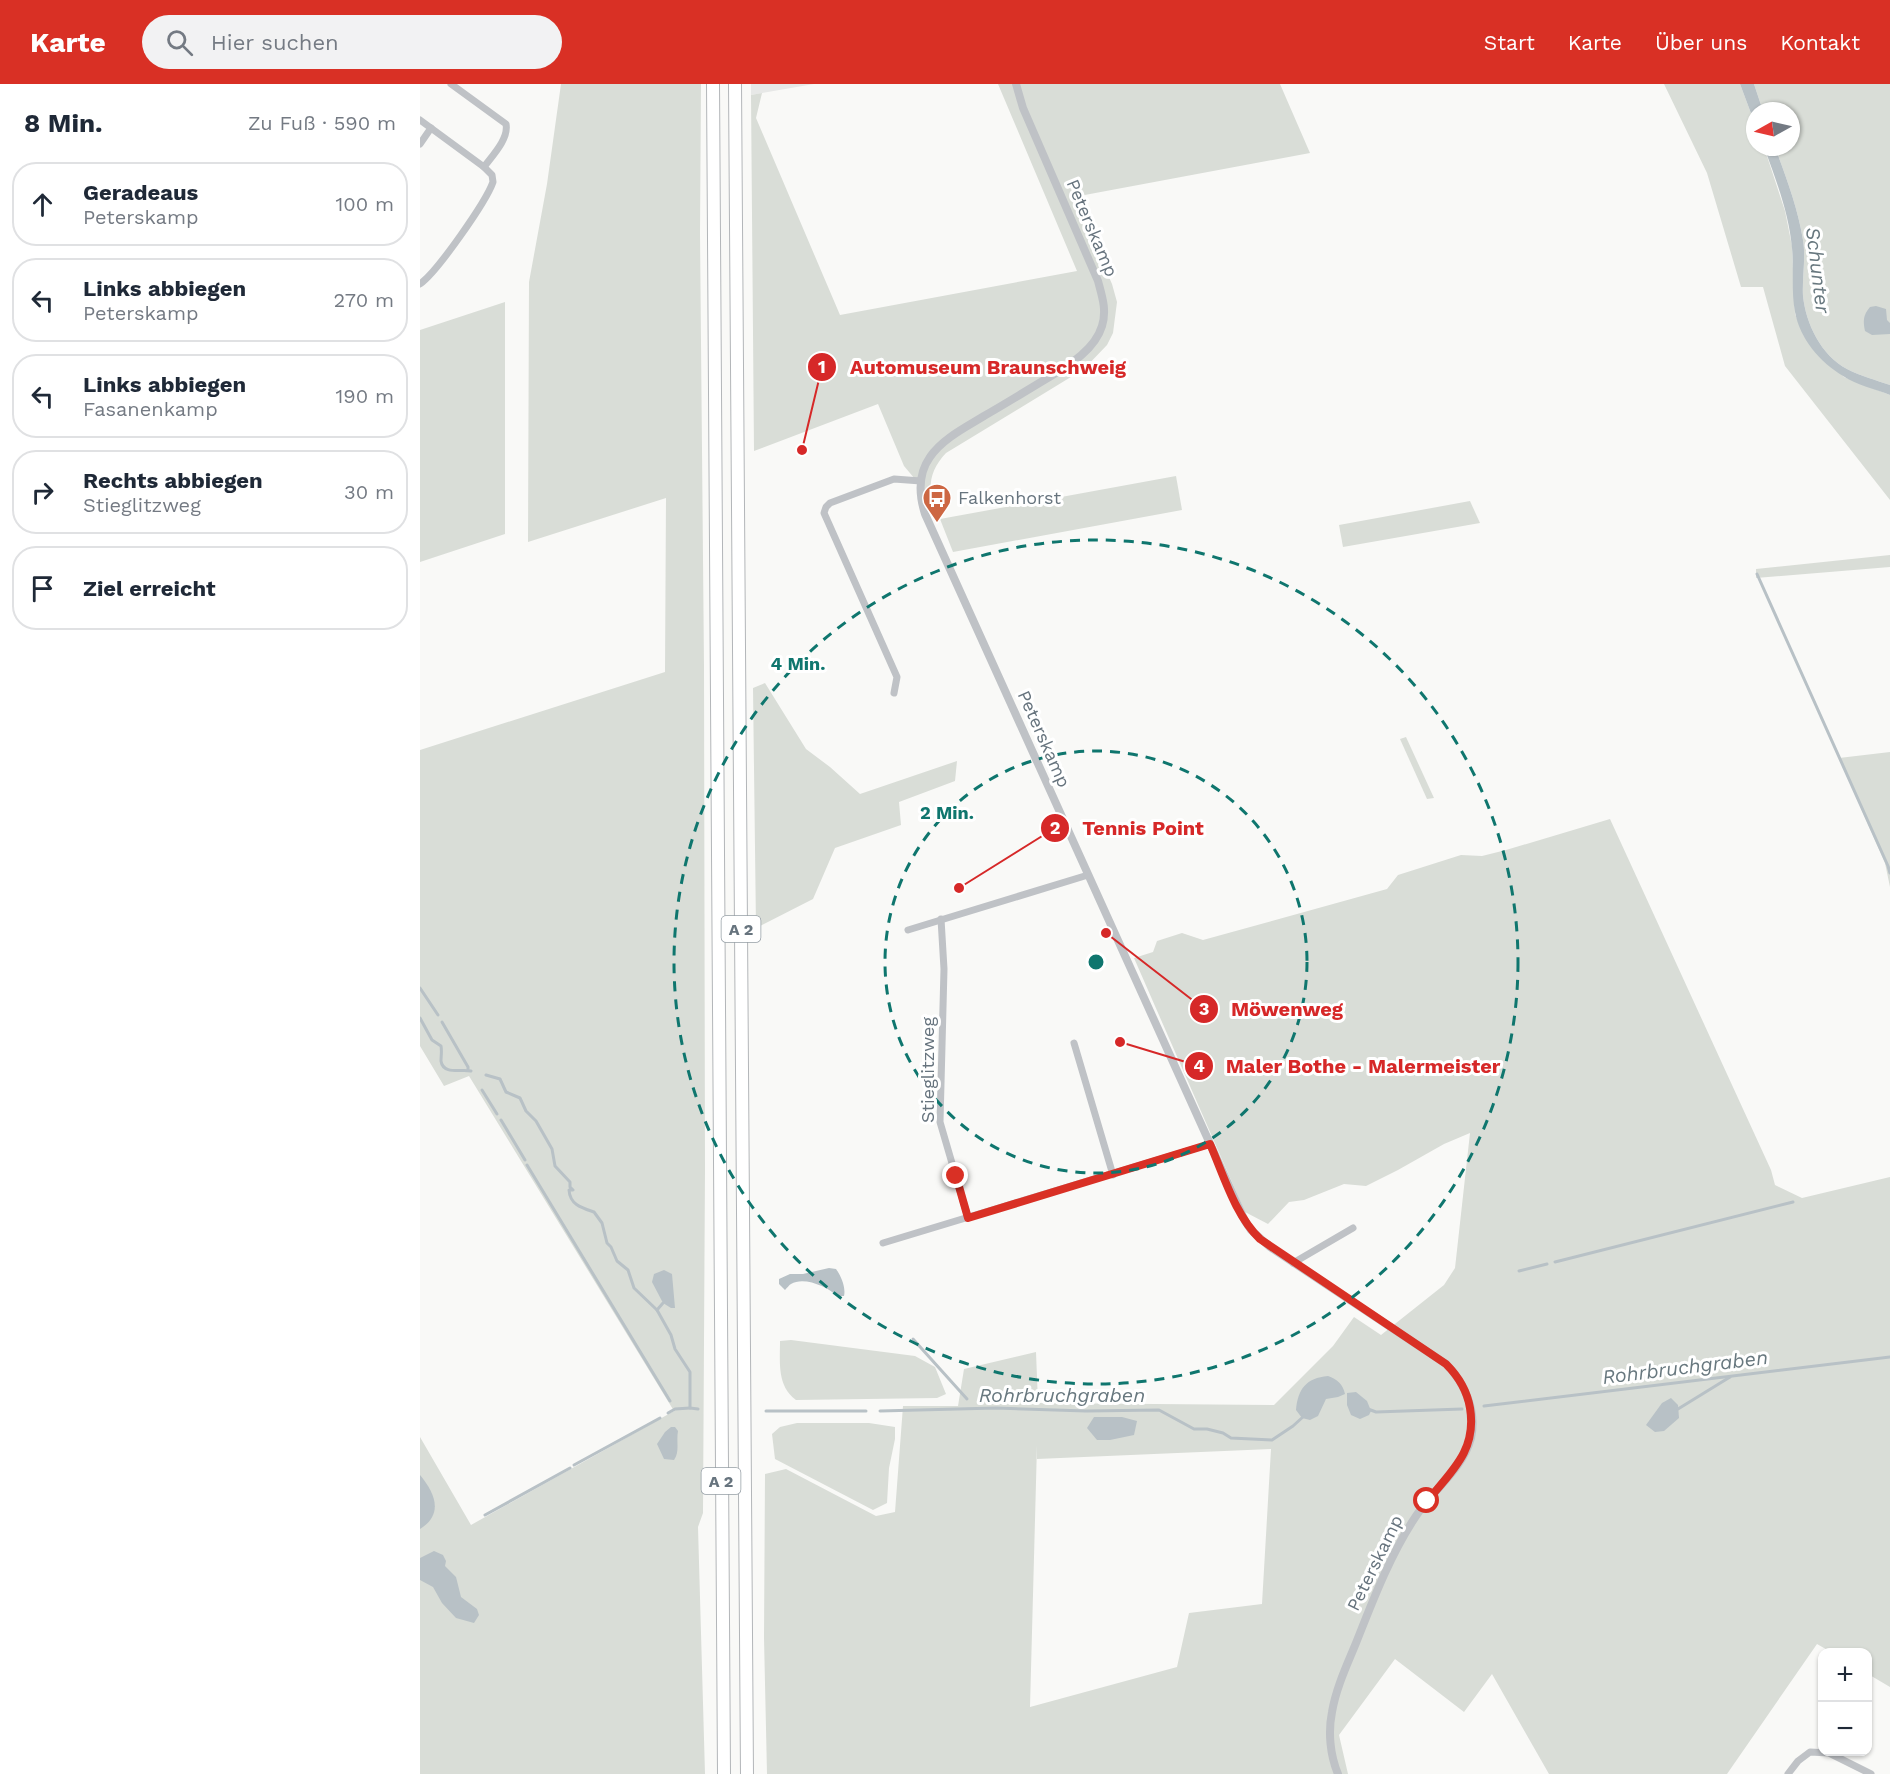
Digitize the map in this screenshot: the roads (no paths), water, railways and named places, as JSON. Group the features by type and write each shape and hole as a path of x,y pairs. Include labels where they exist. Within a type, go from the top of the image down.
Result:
{"highway":[{"name":"A 2","path":"713,84 724,1774"},
{"name":"A 2","path":"735,84 747,1774"}],"street":[{"path":"451,84 506,124 507,129 500,146 484,167"},
{"name":"Peterskamp","path":"1016,84 1021,102 1098,281 1104,304 1103,324 1090,347 1072,362 942,444 927,461 921,482 922,507 1240,1211 1251,1230 1293,1263 1446,1364 1463,1385 1472,1416 1471,1437 1464,1454 1407,1530 1370,1608 1338,1687 1331,1713 1330,1736 1338,1774"},
{"path":"420,120 484,167 492,175 492,186 457,240 420,284"},
{"path":"420,144 431,128"},
{"path":"894,693 897,677 824,513 830,503 888,481 903,479 921,482"},
{"path":"908,930 1088,875"},
{"name":"Stieglitzweg","path":"941,920 944,969 940,1122 968,1218"},
{"path":"1074,1043 1113,1175"},
{"path":"883,1243 1210,1144"},
{"path":"1293,1263 1353,1228"},
{"path":"1788,1774 1797,1761 1810,1752 1829,1753 1871,1774"}],"waterway":[{"path":"1757,574 1890,873"},
{"path":"420,988 438,1015"},
{"name":"Rohrbruchgraben","path":"420,1018 432,1040 441,1046 442,1065 453,1071 471,1071"},
{"path":"442,1022 468,1070"},
{"name":"Rohrbruchgraben","path":"486,1075 500,1079 506,1092 520,1098 526,1111 536,1121 552,1149 555,1166 570,1182 573,1190 569,1190 572,1199 577,1205 594,1212 602,1223 607,1243 617,1261 628,1270 634,1288 657,1310 671,1335 675,1349 690,1372 690,1408 698,1409"},
{"path":"482,1090 497,1114"},
{"path":"501,1120 525,1160"},
{"path":"527,1165 670,1401"},
{"path":"1555,1262 1793,1202"},
{"path":"1519,1271 1547,1264"},
{"path":"657,1310 663,1303"},
{"path":"913,1339 967,1399"},
{"name":"Rohrbruchgraben","path":"1484,1406 1890,1357"},
{"path":"1678,1409 1730,1377"},
{"path":"668,1413 675,1409 690,1408"},
{"name":"Rohrbruchgraben","path":"880,1411 996,1408 1086,1411 1159,1410 1194,1429 1207,1429 1223,1433 1231,1438 1272,1440 1304,1416"},
{"name":"Rohrbruchgraben","path":"1368,1409 1376,1412 1462,1409"},
{"name":"Rohrbruchgraben","path":"766,1411 866,1411"},
{"path":"574,1465 660,1418"},
{"path":"485,1515 570,1468"}],"place":[{"name":"Automuseum Braunschweig","path":"802,450"},
{"name":"Falkenhorst","path":"937,524"},
{"name":"Tennis Point","path":"959,888"},
{"name":"Möwenweg","path":"1106,933"},
{"name":"Maler Bothe - Malermeister","path":"1120,1042"}],"water label":[{"name":"Schunter","path":"1818,270"}]}
